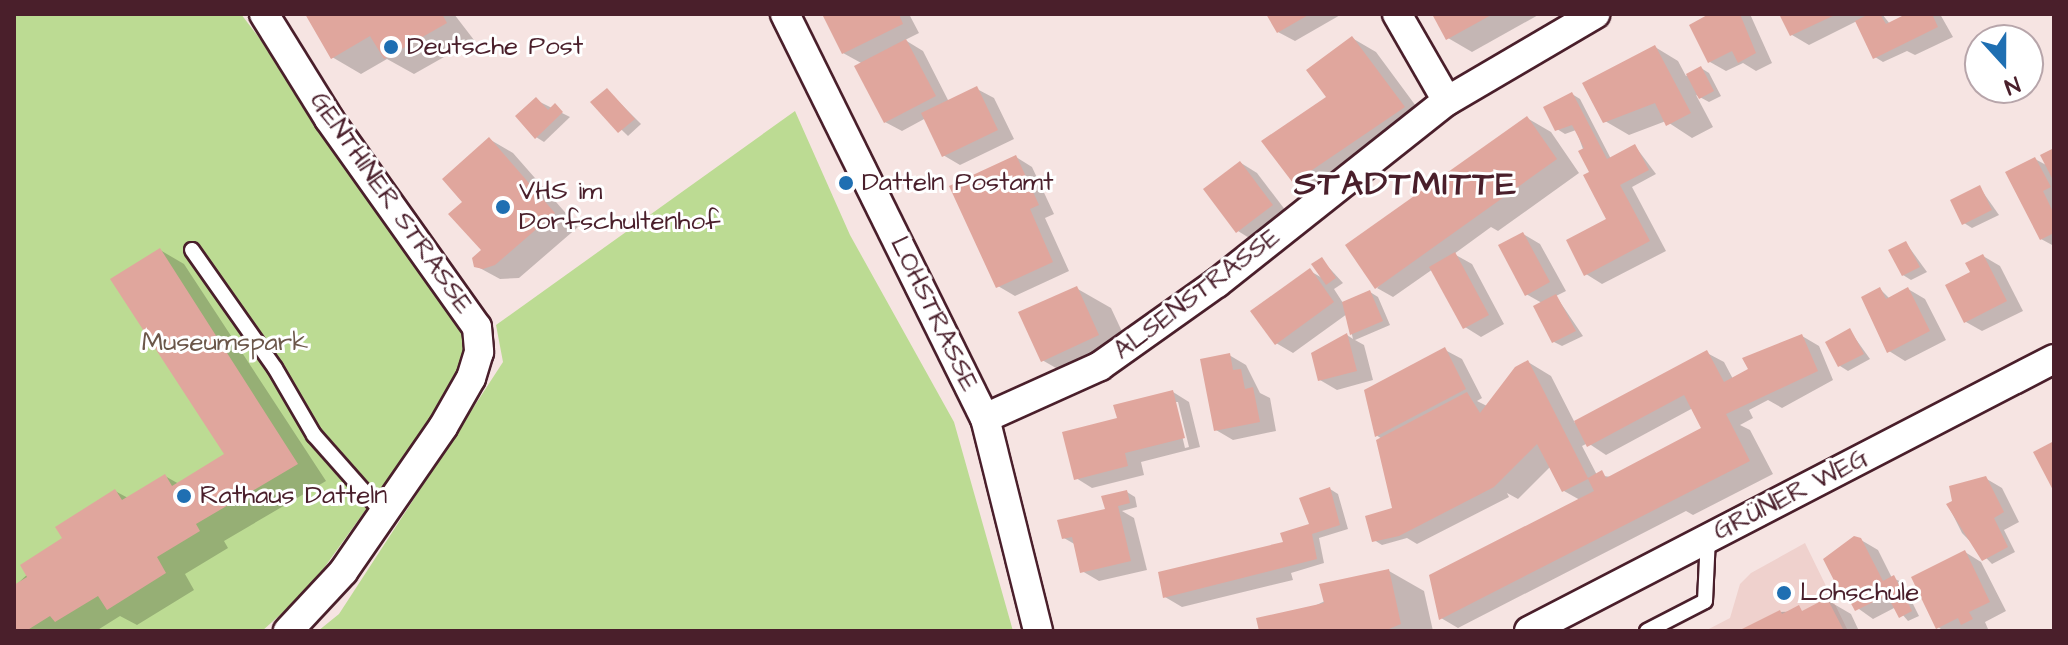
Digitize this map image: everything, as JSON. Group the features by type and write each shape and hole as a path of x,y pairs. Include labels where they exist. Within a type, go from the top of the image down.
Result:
{"street":[{"name":"GENTHINER STRASSE","path":"264,14 329,119 477,327 479,352 471,378 343,572 288,631"},
{"name":"LOHSTRASSE","path":"785,14 985,418 1038,631"},
{"path":"1397,14 1447,101"},
{"name":"ALSENSTRASSE","path":"985,418 1100,366 1217,283 1447,101 1595,14"},
{"name":"GRÜNER WEG","path":"1529,631 2054,359"}],"lane":[{"path":"192,250 275,368 314,435 383,513"},
{"path":"1647,631 1705,601 1708,537"}],"shaded area":[{"name":"Lohschule","path":"1805,543 1848,631 1705,631 1730,618 1740,584 1751,573"}],"green space":[{"name":"Museumspark","path":"14,14 241,14 452,291 467,318 467,350 435,413 309,589 262,631 14,631"},
{"path":"795,111 850,235 954,422 1013,631 318,631 339,614 503,362 496,325"}],"building":[{"name":"Deutsche Post","path":"305,14 442,14 447,23 384,59 370,36 331,59"},
{"path":"822,14 899,14 903,24 842,54"},
{"path":"1266,14 1310,14 1277,33"},
{"path":"1432,14 1493,14 1446,40"},
{"path":"1709,14 1740,14 1756,53 1738,63 1732,51 1708,63 1689,25"},
{"path":"1779,14 1837,14 1790,36"},
{"path":"1869,14 1880,14 1886,24 1906,14 1932,14 1938,27 1873,59 1855,21"},
{"path":"1352,36 1405,107 1293,183 1261,141 1326,97 1306,70"},
{"path":"906,39 936,96 884,123 854,66"},
{"path":"1655,45 1691,113 1666,126 1655,103 1603,123 1582,83"},
{"path":"1701,66 1714,91 1699,99 1686,74"},
{"path":"977,86 998,130 942,157 921,113"},
{"path":"607,88 635,119 618,133 590,102"},
{"path":"1572,92 1607,159 1635,144 1649,170 1620,185 1650,241 1584,276 1566,240 1606,219 1583,175 1589,172 1578,151 1584,148 1572,125 1555,131 1543,107"},
{"path":"536,97 548,110 555,103 563,112 535,139 515,116"},
{"path":"1527,116 1557,159 1375,289 1345,245"},
{"name":"VHS im Dorfschultenhof","path":"489,137 555,213 495,265 483,269 474,267 472,258 481,250 448,214 462,202 442,179"},
{"path":"2054,148 2054,182 2040,155"},
{"path":"1016,155 1039,205 1030,209 1053,262 996,288 949,186"},
{"path":"2035,157 2051,187 2043,191 2054,214 2054,233 2040,240 2005,172"},
{"path":"1240,161 1273,205 1236,233 1203,189"},
{"path":"1980,185 1992,210 1962,225 1950,200"},
{"path":"1523,232 1550,282 1525,296 1498,245"},
{"path":"1906,241 1920,267 1902,276 1888,250"},
{"name":"Rathaus Datteln","path":"160,248 298,464 196,524 200,531 157,557 166,573 107,610 98,596 55,622 50,616 26,631 14,631 14,585 27,577 20,565 62,538 55,527 115,489 122,500 165,474 172,486 224,454 110,279"},
{"path":"1455,252 1489,315 1463,329 1429,267"},
{"path":"1983,254 2007,301 1964,323 1945,285 1970,272 1965,263"},
{"path":"1322,257 1336,278 1326,285 1311,264"},
{"path":"1310,268 1334,302 1275,345 1250,311"},
{"path":"1077,286 1099,335 1041,362 1018,312"},
{"path":"1880,287 1886,299 1908,287 1930,331 1887,353 1861,297"},
{"path":"1370,290 1383,321 1350,335 1342,302"},
{"path":"1556,294 1576,331 1552,343 1533,306"},
{"path":"1850,328 1864,354 1838,367 1825,342"},
{"path":"1347,333 1357,371 1318,381 1311,353"},
{"path":"1802,334 1818,371 1726,414 1750,461 1439,620 1429,575 1594,491 1588,479 1562,492 1537,444 1494,487 1399,536 1372,542 1365,516 1392,508 1376,440 1467,392 1480,413 1515,367 1528,360 1588,478 1602,470 1606,478 1701,428 1684,395 1587,447 1574,421 1707,350 1724,382 1748,369 1742,358"},
{"path":"1445,347 1466,389 1375,437 1364,390"},
{"path":"1230,353 1233,370 1241,369 1245,389 1253,387 1260,422 1214,431 1200,359"},
{"path":"1173,390 1185,438 1125,453 1128,466 1074,480 1062,432 1117,418 1113,405"},
{"path":"2054,441 2054,492 2033,452"},
{"path":"1986,476 2004,512 1994,518 2008,547 1982,561 1946,504 1952,501 1949,486"},
{"path":"1330,487 1340,525 1312,534 1317,559 1163,598 1158,572 1283,542 1280,533 1309,524 1299,498"},
{"path":"1127,490 1130,503 1118,506 1131,561 1080,573 1072,537 1062,539 1057,520 1105,509 1101,496"},
{"path":"1854,536 1861,538 1883,581 1894,575 1912,611 1899,618 1887,595 1855,611 1848,598 1844,600 1823,559"},
{"path":"1965,550 1990,602 1969,612 1973,619 1961,625 1958,618 1936,629 1911,577"},
{"path":"1389,569 1401,624 1384,631 1259,631 1256,618 1324,603 1319,584"},
{"path":"1827,598 1844,631 1738,631 1780,610 1782,614 1799,605 1802,611"}],"place":[{"name":"Deutsche Post","path":"391,47"},
{"name":"Datteln Postamt","path":"846,183"},
{"name":"VHS im Dorfschultenhof","path":"503,207"},
{"name":"Rathaus Datteln","path":"184,496"},
{"name":"Lohschule","path":"1784,593"}],"district":[{"name":"STADTMITTE","path":"1406,185"}]}
